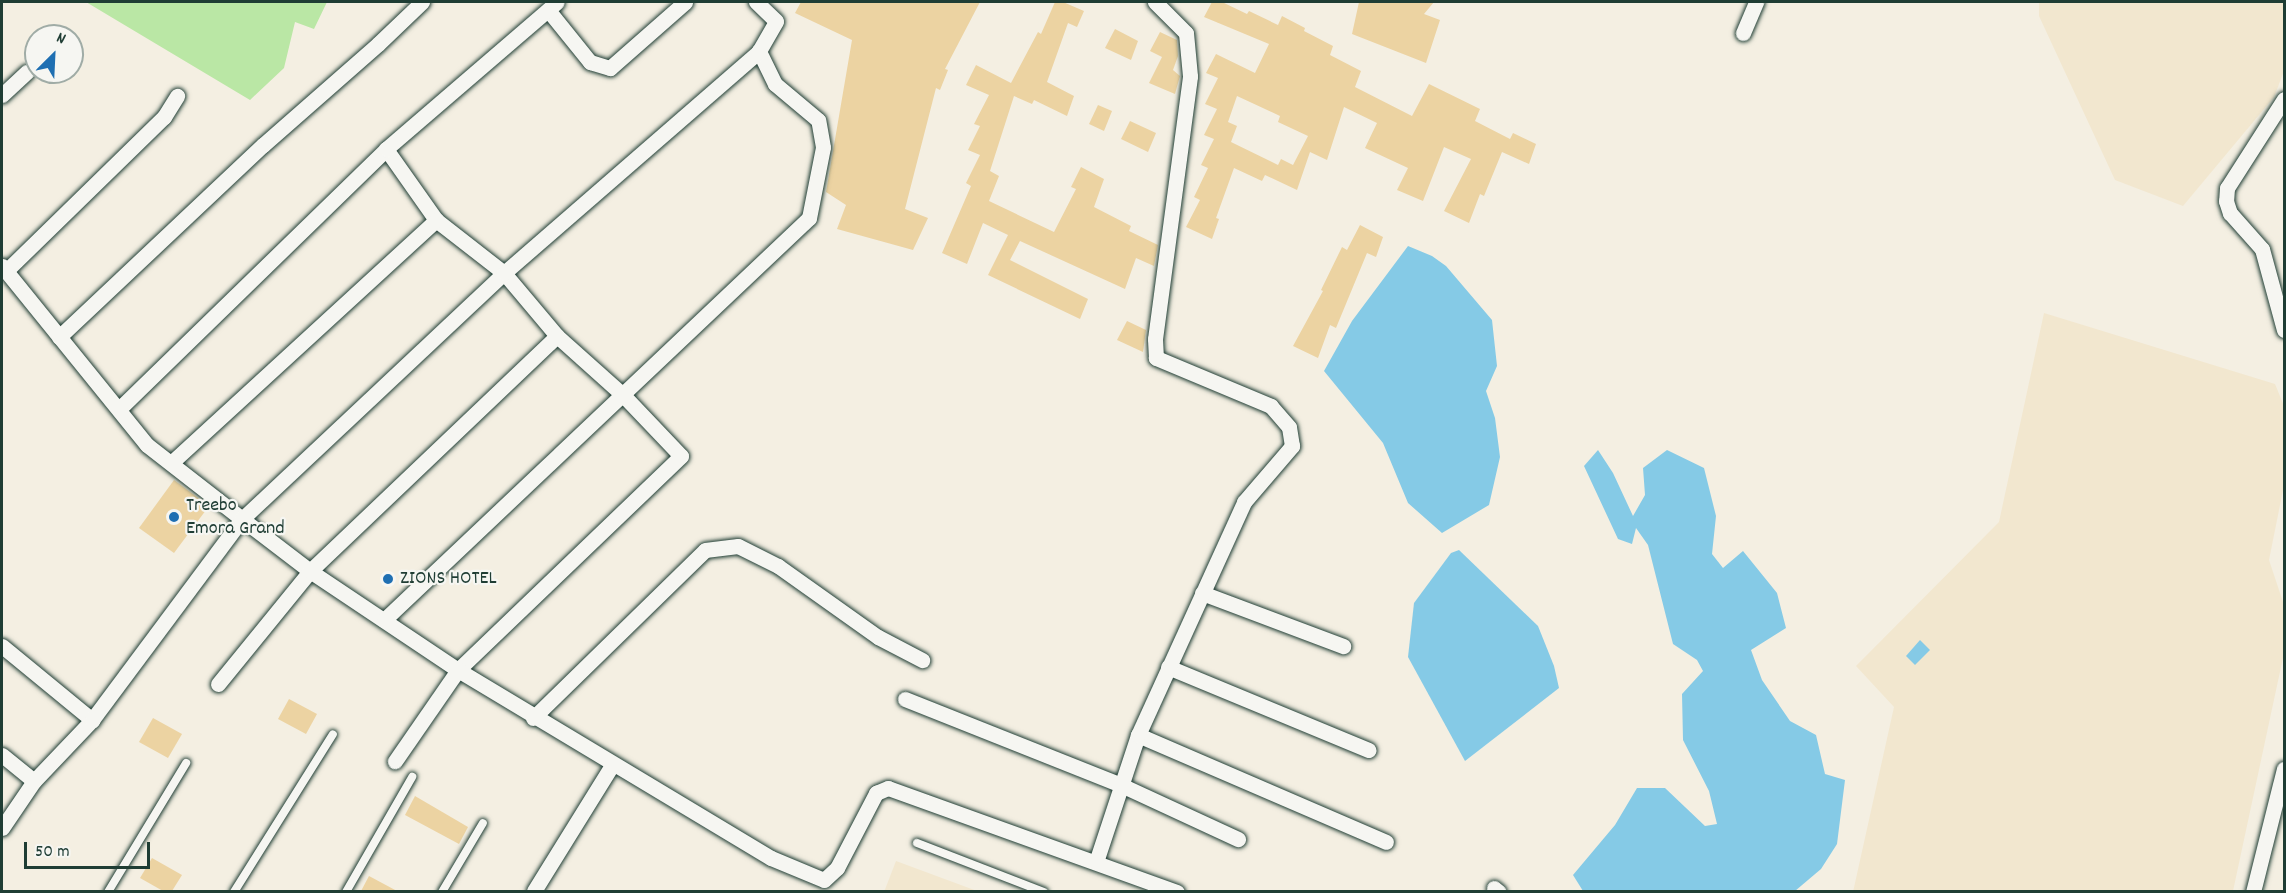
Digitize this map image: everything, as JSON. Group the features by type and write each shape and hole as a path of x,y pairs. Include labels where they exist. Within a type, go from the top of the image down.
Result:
{"street":[{"path":"59,337 263,145 378,44 422,2"},
{"path":"119,410 386,150 552,6 590,62 610,68 686,2"},
{"path":"2,828 33,781 92,720 242,519 504,273 759,51 776,21 756,2"},
{"path":"1096,862 1138,735 1244,502 1292,446 1289,427 1270,406 1156,358 1155,339 1190,76 1186,33 1155,2"},
{"path":"1743,33 1756,2"},
{"path":"384,620 809,218 823,147 818,120 775,84 759,51"},
{"path":"2,95 24,75"},
{"path":"177,96 164,117 4,268 147,445 310,571 458,670 533,718 771,858 824,880 837,868 876,793 888,788 1177,891"},
{"path":"2284,99 2227,188 2226,201 2230,213 2262,249 2284,330"},
{"path":"386,150 436,220 504,273 557,336 623,395 681,456 458,670 395,761"},
{"path":"171,463 436,220"},
{"path":"218,684 310,571 557,336"},
{"path":"533,718 705,550 738,546 778,566 878,637 922,660"},
{"path":"1202,593 1343,646"},
{"path":"2,646 92,720"},
{"path":"1168,667 1368,750"},
{"path":"905,699 1121,785 1238,839"},
{"path":"1138,735 1386,842"},
{"path":"2,755 33,781"},
{"path":"534,891 612,765"},
{"path":"2253,891 2284,769"}],"lane":[{"path":"234,891 333,734"},
{"path":"108,891 186,763"},
{"path":"345,891 412,777"},
{"path":"442,891 483,823"},
{"path":"917,843 1044,891"}],"shaded area":[{"path":"2039,2 2284,2 2284,71 2274,97 2183,206 2115,180 2039,16"},
{"path":"2044,313 2275,384 2284,406 2284,485 2269,560 2284,605 2284,653 2233,891 1853,892 1894,707 1856,666 1999,522"},
{"path":"896,861 977,891 884,892"}],"green space":[{"path":"86,2 327,2 314,29 295,22 284,68 250,100"}],"water":[{"path":"1408,246 1432,256 1446,266 1492,320 1497,366 1486,391 1495,418 1500,457 1489,505 1442,533 1408,503 1383,443 1324,371 1352,321"},
{"path":"1598,450 1613,473 1633,516 1645,495 1643,468 1667,450 1704,468 1716,516 1712,554 1723,568 1743,551 1777,593 1786,628 1751,650 1762,680 1790,721 1816,735 1825,774 1845,780 1837,844 1821,869 1795,891 1583,891 1573,875 1615,825 1637,788 1665,788 1705,826 1717,824 1709,791 1683,740 1682,694 1703,671 1697,660 1673,644 1648,545 1636,528 1632,544 1618,539 1584,466"},
{"path":"1459,550 1538,626 1554,666 1559,688 1465,761 1408,657 1414,603 1451,553"},
{"path":"1920,640 1930,650 1915,665 1906,656"}],"building":[{"path":"801,2 980,2 945,69 948,70 940,90 936,88 905,209 928,218 913,250 837,229 846,205 826,192 852,40 795,13"},
{"path":"1055,2 1063,2 1084,11 1077,27 1068,23 1047,82 1074,96 1067,116 1034,100 1032,104 1014,96 990,171 999,176 989,201 1054,232 1076,189 1071,187 1081,167 1104,179 1094,207 1131,226 1129,231 1158,245 1154,266 1136,258 1125,289 1020,241 1010,260 1088,299 1080,319 988,275 1008,235 983,223 967,264 942,253 971,186 966,183 980,155 968,150 980,126 974,124 989,95 966,85 976,65 1011,83 1038,32 1041,34"},
{"path":"1212,2 1222,2 1247,14 1249,11 1278,25 1282,16 1333,46 1330,55 1361,71 1355,87 1412,116 1429,84 1480,109 1475,121 1510,139 1513,133 1536,144 1529,164 1502,152 1484,196 1480,194 1469,223 1444,211 1471,159 1444,147 1423,201 1397,190 1408,168 1365,148 1377,123 1344,107 1327,160 1310,152 1297,190 1265,175 1262,181 1234,168 1216,218 1219,219 1212,239 1186,227 1200,200 1194,197 1208,168 1201,165 1214,139 1204,135 1217,109 1205,104 1218,78 1206,73 1216,54 1255,73 1269,44 1204,17","holes":["1237,96 1280,116 1278,122 1308,136 1293,165 1281,159 1278,165 1231,142 1237,126 1228,122"]},
{"path":"1359,2 1434,2 1424,14 1440,20 1426,63 1352,34"},
{"path":"1115,29 1138,41 1131,60 1105,48"},
{"path":"1160,32 1177,40 1178,56 1173,70 1180,76 1175,94 1149,83 1162,57 1150,51"},
{"path":"1098,105 1112,111 1104,131 1089,124"},
{"path":"1130,121 1156,133 1148,152 1121,139"},
{"path":"1360,225 1383,237 1376,257 1367,253 1336,328 1330,325 1318,358 1293,346 1323,291 1321,290 1342,247 1347,250"},
{"path":"1127,321 1146,330 1143,352 1117,340"},
{"name":"Treebo Emora Grand","path":"174,480 209,506 174,553 139,528"},
{"path":"289,699 317,714 306,734 278,719"},
{"path":"153,718 182,734 168,758 139,742"},
{"path":"415,796 468,827 459,844 405,815"},
{"path":"152,858 182,875 172,891 163,891 140,878"},
{"path":"369,876 397,891 361,891"}],"place":[{"name":"Treebo Emora Grand","path":"174,517"},
{"name":"ZIONS HOTEL","path":"388,579"}]}
